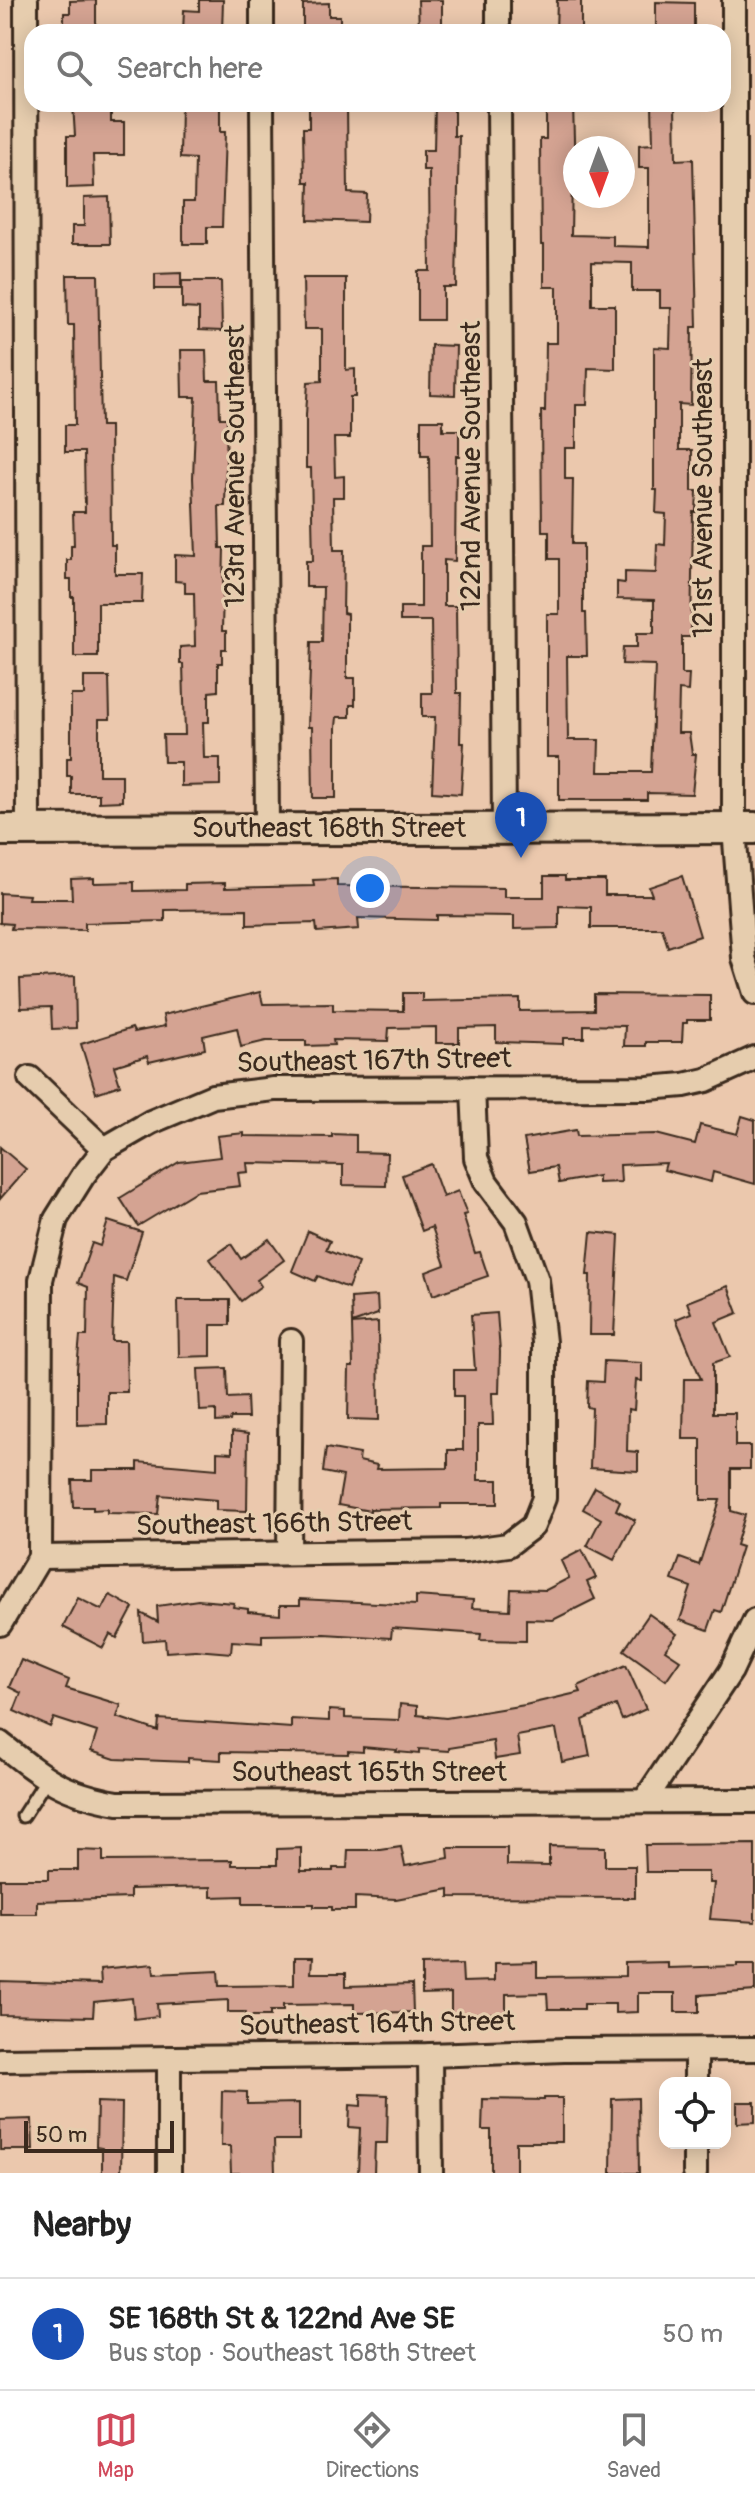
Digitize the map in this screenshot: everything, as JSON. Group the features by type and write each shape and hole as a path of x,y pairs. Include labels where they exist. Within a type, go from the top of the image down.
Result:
{"street":[{"path":"26,0 26,24"},
{"path":"262,0 262,24"},
{"path":"498,0 498,24"},
{"name":"121st Avenue Southeast","path":"734,0 732,188 745,828 744,958 755,993"},
{"path":"14,830 24,112"},
{"name":"123rd Avenue Southeast","path":"262,112 267,827"},
{"name":"122nd Avenue Southeast","path":"499,112 504,827"},
{"path":"732,188 755,190"},
{"name":"Southeast 168th Street","path":"14,830 745,828"},
{"name":"Southeast 167th Street","path":"104,1149 151,1122 213,1096 274,1089 648,1088 706,1080 755,1058"},
{"path":"0,1624 40,1557 41,1280 56,1219 104,1149 30,1078"},
{"name":"Southeast 166th Street","path":"40,1557 465,1551 508,1545 533,1526 544,1498 544,1342 537,1280 516,1222 486,1182 476,1158 473,1088"},
{"path":"289,1553 291,1341"},
{"path":"645,1800 731,1671 755,1620"},
{"name":"Southeast 165th Street","path":"0,1743 46,1780 84,1797 118,1803 755,1801"},
{"name":"Southeast 164th Street","path":"0,2060 755,2049"},
{"path":"696,2051 696,2077"},
{"path":"430,2055 431,2173"},
{"path":"169,2058 169,2173"},
{"path":"695,2149 695,2173"}],"lane":[{"path":"23,1816 46,1780"}],"building":[{"path":"96,0 96,24 64,24 64,13 70,13 70,1"},
{"path":"199,0 223,0 222,24 183,24 184,10 199,11"},
{"path":"418,0 442,0 442,24 419,24"},
{"path":"557,0 581,0 581,24 556,24"},
{"path":"656,2 694,3 694,24 656,24"},
{"path":"329,3 329,16 340,16 340,24 303,24 303,4"},
{"path":"74,112 111,112 111,122 124,122 124,155 93,155 94,187 67,188 67,136 75,136"},
{"path":"181,112 220,112 220,132 225,132 222,227 207,227 207,244 183,244 183,202 194,202 195,159 180,158"},
{"path":"309,112 347,112 348,193 367,194 366,222 308,220 309,182 304,182 303,128 309,128"},
{"path":"435,112 454,112 454,136 459,136 456,287 443,287 443,320 418,320 418,271 430,271 429,170 423,170 423,150 434,150"},
{"path":"546,112 573,112 574,136 563,136 563,208 571,208 571,235 613,236 613,246 649,247 649,168 639,168 639,145 653,144 652,112 675,112 676,160 693,159 697,327 692,327 691,405 679,404 679,450 692,450 692,491 697,491 696,512 693,512 691,637 682,637 682,674 689,674 688,691 679,690 678,733 689,733 692,754 696,754 692,794 647,793 647,800 559,800 559,757 547,757 547,614 559,614 559,559 549,559 549,531 542,531 541,411 545,411 546,343 557,343 557,287 544,287 544,245 541,245 540,139 546,139","holes":["592,262 632,263 632,291 660,291 660,308 671,308 670,348 654,347 654,490 657,490 656,513 666,514 665,545 657,544 656,573 625,572 625,583 617,582 617,599 654,600 654,633 637,633 637,647 623,647 622,664 655,665 651,772 598,772 599,740 568,740 567,656 587,656 586,613 583,613 583,544 572,544 573,479 565,479 565,448 576,448 576,405 587,405 588,368 615,369 615,305 592,305"]},
{"path":"109,197 110,244 72,244 72,226 84,226 84,198"},
{"path":"181,273 181,289 155,289 155,274"},
{"path":"67,275 98,275 101,426 110,426 111,545 115,545 115,574 143,574 142,603 98,603 98,657 74,657 74,597 71,597 71,579 67,579 67,560 71,560 71,546 74,546 73,512 85,512 84,452 65,452 65,425 75,425 74,325 68,325"},
{"path":"303,278 346,278 346,370 355,369 355,397 350,397 350,438 334,438 335,477 344,476 344,497 333,497 334,550 344,550 343,613 347,614 347,678 355,678 355,705 350,705 350,717 337,717 336,798 313,798 312,727 308,727 311,642 322,642 323,587 306,587 306,561 313,561 311,468 306,468 306,415 308,382 322,381 322,329 304,329"},
{"path":"182,281 221,281 222,331 199,330 199,309 182,308"},
{"path":"431,345 456,346 455,395 430,394"},
{"path":"181,350 206,350 207,381 219,381 220,418 227,418 225,506 219,506 220,548 224,548 222,631 226,631 226,649 222,649 222,663 218,663 218,691 209,692 209,722 203,722 204,758 220,758 220,785 181,786 181,762 164,762 163,735 185,735 180,647 195,646 194,593 185,593 185,582 175,581 175,555 196,556 193,478 196,397 182,397"},
{"path":"421,420 443,420 443,430 459,430 455,561 444,560 444,606 456,606 457,693 461,693 460,743 464,743 461,794 432,792 435,717 422,717 422,693 432,693 431,621 400,621 400,607 421,607 421,546 430,546 429,456 421,456"},
{"path":"84,677 109,677 110,719 99,719 99,775 122,775 122,801 99,802 99,794 71,794 67,758 71,758 71,695 84,695"},
{"path":"544,876 565,876 565,880 605,880 605,895 652,895 649,887 682,876 700,936 668,947 662,928 591,928 591,907 559,906 559,928 514,929 514,916 437,915 437,920 358,918 359,929 317,932 316,923 247,925 247,909 165,910 165,921 85,923 85,930 11,929 12,924 0,923 0,893 29,895 28,899 72,899 71,879 94,878 94,883 134,882 134,891 185,890 185,884 225,883 225,888 314,886 313,880 337,879 337,886 504,888 504,897 544,897"},
{"path":"75,976 76,1028 52,1029 51,1007 21,1008 20,979"},
{"path":"260,992 263,1004 333,1003 333,1010 403,1011 403,993 422,993 422,1001 520,999 520,1011 594,1010 594,994 710,995 710,1020 687,1020 683,1023 682,1042 646,1042 646,1046 624,1046 625,1026 584,1025 584,1038 563,1038 563,1044 496,1042 496,1027 459,1028 459,1043 436,1043 436,1027 389,1028 388,1041 333,1040 334,1045 306,1046 306,1041 266,1041 241,1047 237,1028 203,1036 205,1049 149,1062 147,1056 114,1066 120,1085 96,1093 81,1044 132,1028 134,1032 165,1026 163,1015"},
{"path":"742,1116 755,1120 755,1184 713,1172 711,1182 664,1170 666,1163 620,1165 621,1182 598,1183 598,1176 559,1183 556,1167 530,1171 524,1139 576,1130 577,1136 656,1134 695,1144 700,1125 737,1134"},
{"path":"244,1133 244,1136 356,1135 356,1152 387,1153 386,1186 343,1185 343,1165 247,1163 248,1172 238,1173 240,1186 196,1191 138,1226 120,1198 179,1162 220,1157 217,1136"},
{"path":"0,1147 26,1169 0,1199"},
{"path":"431,1164 443,1197 458,1191 467,1214 463,1215 475,1253 480,1252 488,1276 433,1295 426,1272 445,1265 432,1227 422,1231 402,1175"},
{"path":"108,1221 142,1232 126,1281 114,1277 112,1341 126,1341 127,1392 107,1392 107,1424 77,1425 77,1369 80,1336 87,1336 88,1287 78,1283 92,1243 100,1246"},
{"path":"308,1231 330,1241 326,1250 358,1263 348,1288 318,1276 315,1281 292,1271"},
{"path":"591,1232 619,1235 614,1335 589,1335 590,1275 587,1275"},
{"path":"269,1239 284,1260 257,1280 261,1286 241,1301 210,1259 231,1244 241,1259"},
{"path":"728,1286 738,1313 716,1322 730,1357 713,1363 713,1413 735,1413 735,1446 750,1446 750,1469 731,1469 731,1511 745,1515 736,1545 742,1547 721,1612 715,1610 708,1630 680,1620 691,1587 672,1580 680,1558 699,1565 720,1500 701,1500 701,1439 683,1439 684,1379 701,1379 676,1319 691,1313 687,1302"},
{"path":"377,1296 378,1314 352,1323 351,1298"},
{"path":"178,1300 230,1300 230,1325 211,1325 211,1356 179,1357"},
{"path":"497,1313 499,1393 492,1393 493,1425 478,1425 478,1480 498,1480 498,1504 441,1504 441,1508 370,1511 338,1505 343,1476 323,1472 326,1448 360,1454 359,1461 377,1465 376,1469 448,1468 448,1450 463,1450 463,1396 454,1396 454,1370 475,1370 471,1315"},
{"path":"378,1322 379,1420 348,1419 349,1367 353,1367 352,1324"},
{"path":"604,1361 642,1363 642,1381 636,1380 634,1410 628,1409 627,1451 638,1452 638,1471 590,1468 592,1408 587,1407 588,1381 603,1382"},
{"path":"227,1368 228,1398 247,1397 248,1418 216,1422 216,1410 200,1411 198,1369"},
{"path":"232,1432 248,1434 247,1511 216,1510 216,1500 160,1495 158,1514 107,1513 107,1509 73,1507 72,1480 92,1480 92,1470 138,1470 138,1462 217,1469 217,1452 232,1453"},
{"path":"595,1487 620,1501 616,1510 635,1520 614,1560 587,1546 601,1519 583,1509"},
{"path":"582,1550 596,1578 587,1582 595,1599 553,1620 526,1619 526,1641 480,1640 481,1634 392,1628 391,1638 324,1634 262,1635 262,1643 232,1641 231,1653 195,1650 166,1652 165,1639 143,1641 141,1613 158,1622 157,1606 198,1600 234,1603 233,1607 248,1609 248,1612 280,1615 280,1605 300,1605 300,1599 416,1605 416,1596 473,1600 472,1608 510,1610 511,1589 546,1590 569,1578 561,1561"},
{"path":"110,1595 133,1608 117,1638 110,1634 103,1648 63,1627 78,1598 102,1610"},
{"path":"649,1614 677,1634 665,1650 680,1660 666,1680 624,1650"},
{"path":"21,1660 69,1680 66,1688 121,1705 117,1717 158,1731 159,1719 291,1728 291,1719 329,1721 329,1710 345,1711 345,1718 399,1720 400,1704 417,1706 417,1715 446,1718 581,1692 578,1686 626,1665 646,1709 622,1720 616,1705 583,1720 590,1756 562,1762 556,1729 517,1736 520,1755 495,1759 493,1741 449,1748 449,1751 419,1749 419,1754 363,1747 363,1752 348,1751 348,1754 221,1752 221,1760 188,1758 188,1762 115,1759 91,1751 97,1732 54,1718 50,1727 14,1711 21,1693 9,1687"},
{"path":"755,1844 755,1922 710,1919 714,1883 709,1883 709,1872 646,1872 645,1845"},
{"path":"549,1846 605,1847 605,1866 635,1866 635,1898 449,1897 449,1889 396,1899 355,1897 355,1910 332,1910 332,1907 314,1907 314,1904 243,1904 243,1896 211,1897 211,1887 130,1889 130,1898 37,1901 37,1914 0,1914 0,1879 49,1879 49,1870 78,1870 78,1850 103,1851 103,1861 232,1860 232,1865 277,1865 277,1849 301,1848 301,1871 333,1871 333,1868 347,1868 348,1850 401,1847 405,1866 449,1858 448,1848 507,1848 507,1865 549,1866"},
{"path":"294,1958 312,1958 311,1973 346,1973 346,1986 412,1984 413,2012 354,2013 354,2004 283,2005 283,2011 270,2011 270,2016 245,2016 246,2012 228,2012 228,2000 157,2004 158,2016 134,2019 132,1998 94,2002 93,2017 0,2015 0,1981 101,1984 100,1969 153,1964 154,1974 218,1971 219,1986 294,1985"},
{"path":"537,1962 537,1977 625,1976 625,1963 667,1962 667,1968 755,1963 755,1991 699,1995 699,2012 675,2012 675,1993 638,1993 638,2012 615,2013 615,2004 584,2004 584,2009 548,2009 547,1993 506,1994 506,2013 451,2014 451,1993 422,1994 422,1965 462,1964 463,1982 494,1981 494,1963"},
{"path":"222,2091 247,2092 247,2104 299,2103 299,2140 274,2140 275,2173 231,2173 230,2146 221,2146"},
{"path":"361,2094 388,2095 387,2143 375,2143 374,2173 358,2173 360,2128 349,2127 350,2105 361,2106"},
{"path":"562,2098 562,2142 516,2142 516,2173 491,2173 491,2130 482,2130 483,2099"},
{"path":"638,2098 639,2173 611,2173 612,2099"},
{"path":"97,2102 122,2103 121,2173 102,2173 102,2148 96,2147"},
{"path":"737,2102 755,2102 755,2122 737,2123"},
{"path":"32,2119 33,2150 0,2150 0,2120"}],"place":[{"name":"SE 168th St & 122nd Ave SE","path":"521,858"}]}
